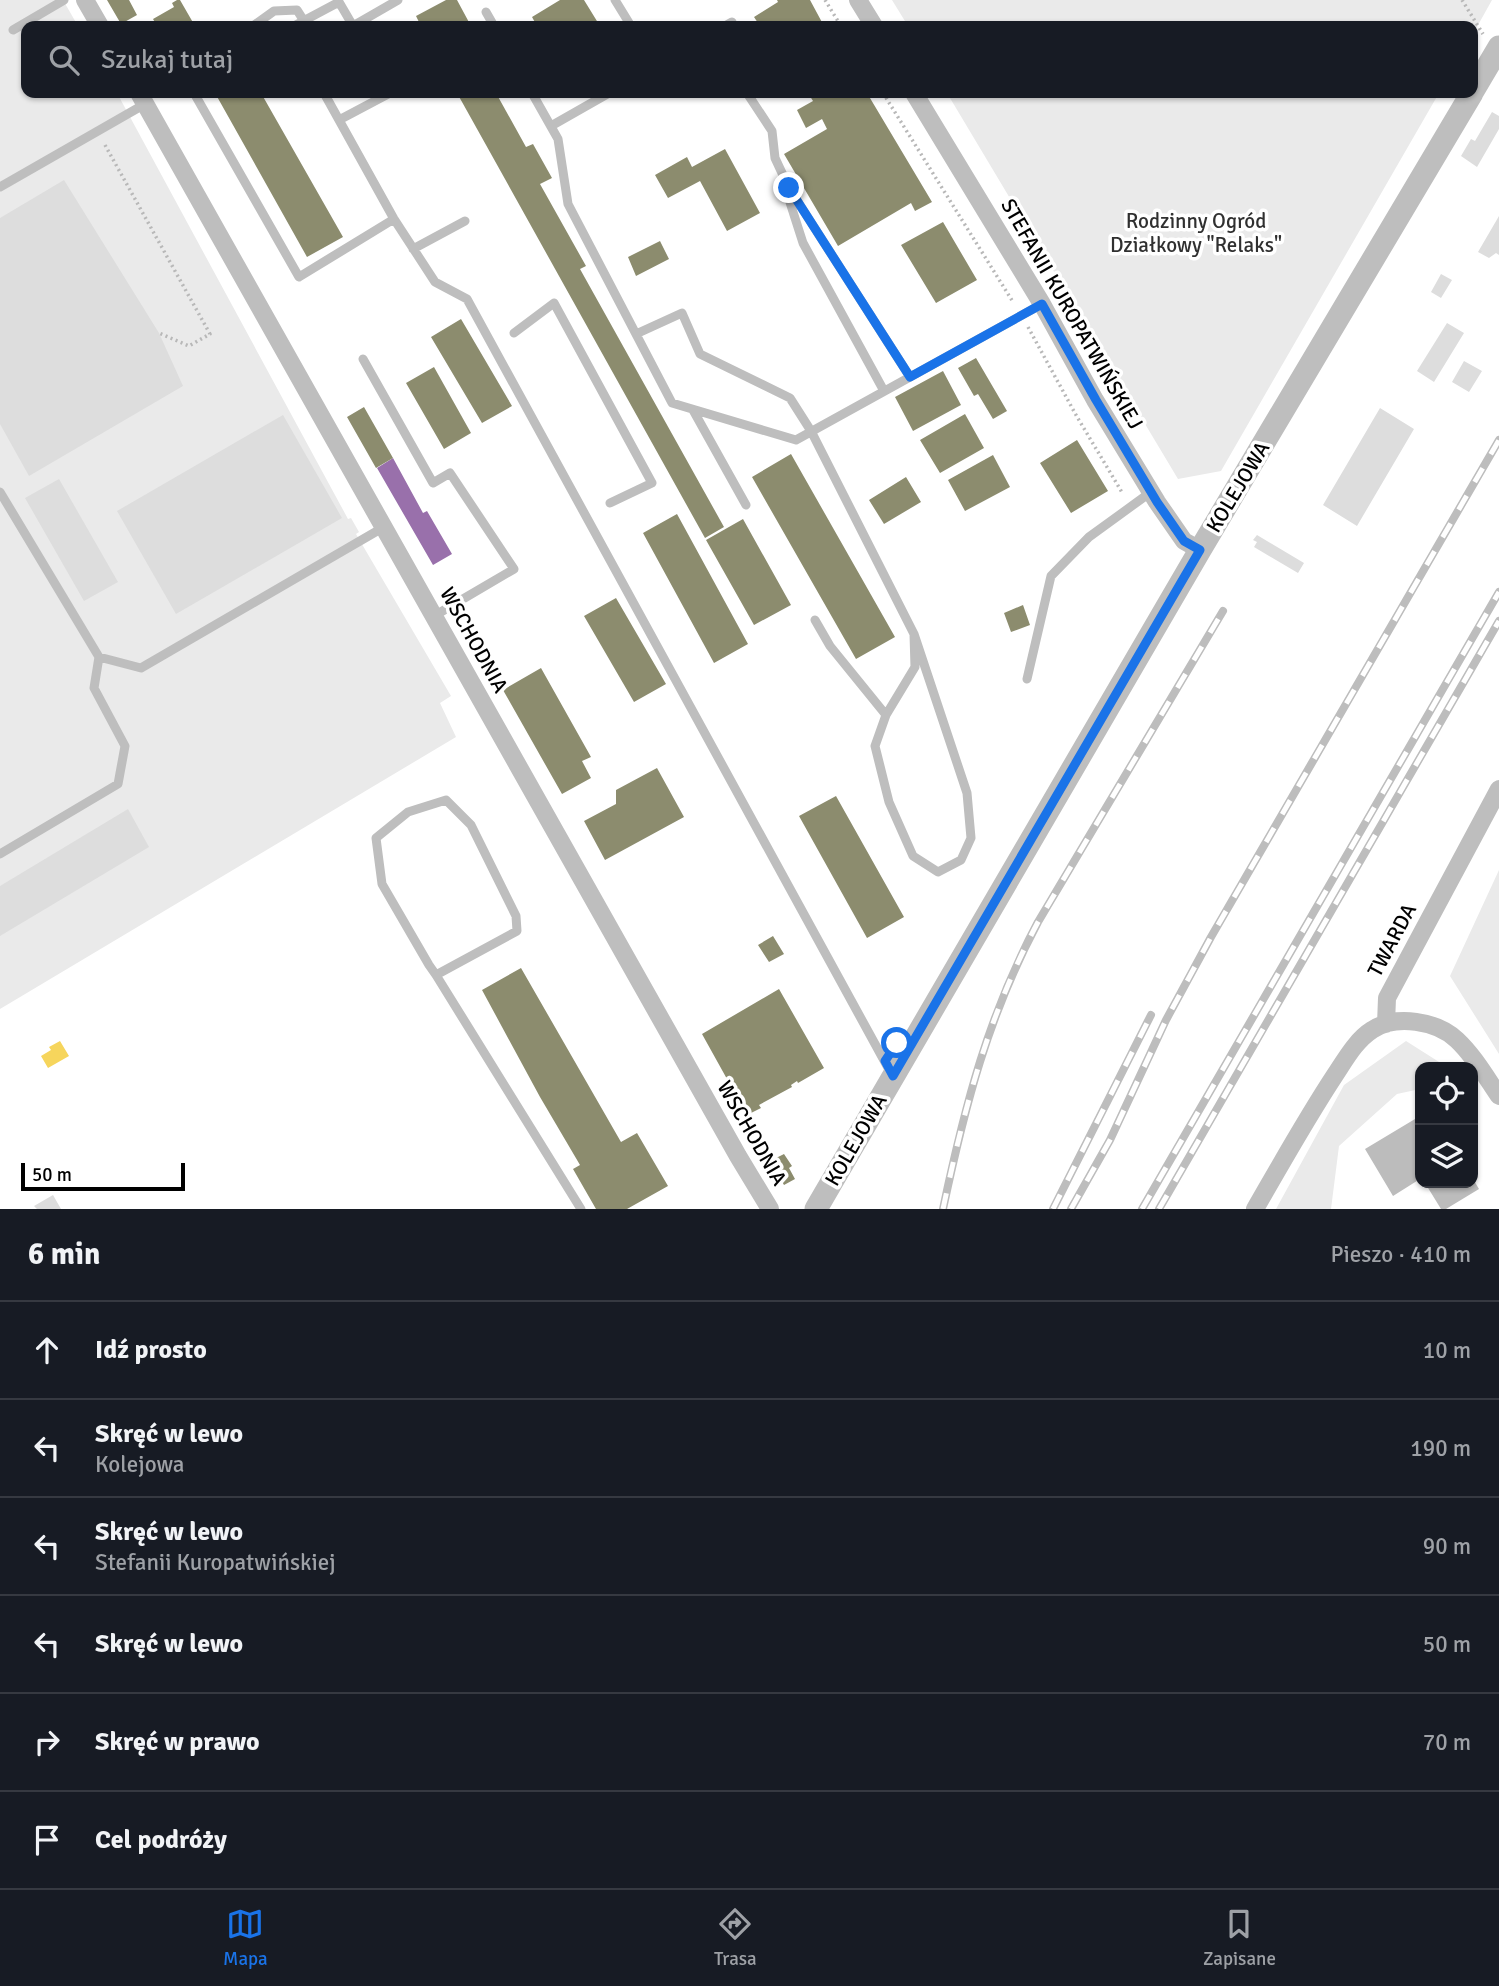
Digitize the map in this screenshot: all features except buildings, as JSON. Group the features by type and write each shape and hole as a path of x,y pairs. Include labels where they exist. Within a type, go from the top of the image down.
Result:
{"street":[{"path":"85,0 97,21"},
{"path":"858,0 871,21"},
{"name":"KOLEJOWA","path":"1478,82 1497,50"},
{"name":"STEFANII KUROPATWIŃSKIEJ","path":"917,98 1042,304 1151,492 1184,541 1200,550"},
{"name":"KOLEJOWA","path":"816,1209 1200,550 1468,98"},
{"name":"WSCHODNIA","path":"142,99 770,1209"},
{"name":"TWARDA","path":"1386,1024 1387,998 1499,789"},
{"path":"1255,1209 1312,1109 1349,1055 1374,1028 1405,1021 1424,1023 1456,1038 1499,1096"}],"lane":[{"path":"28,21 64,0"},
{"path":"362,21 398,0"},
{"path":"615,0 628,21"},
{"path":"260,21 274,11 297,10 304,21 339,2 350,21"},
{"path":"486,12 491,21"},
{"path":"13,30 21,25"},
{"path":"197,98 299,277 394,219"},
{"path":"327,98 394,219 435,282 467,299 893,1076"},
{"path":"339,120 381,98"},
{"path":"535,98 558,139 568,204 672,403 796,440 1042,304"},
{"path":"551,126 600,98"},
{"path":"750,98 772,131 775,158 803,243 884,391"},
{"path":"0,187 97,131 142,99"},
{"path":"775,158 789,188 910,377"},
{"path":"413,249 465,221"},
{"path":"514,333 554,303 652,482 610,503"},
{"path":"636,334 682,313 700,354 790,398 811,431 914,634 920,666 968,793 971,838 961,860 938,872 913,856 888,802 875,746 886,715 920,666"},
{"path":"363,359 433,483 450,473 514,569 434,615"},
{"path":"693,410 746,505"},
{"path":"0,492 99,657 94,688 125,746 118,784 0,855"},
{"path":"1027,679 1051,576 1089,537 1151,492"},
{"path":"99,657 141,668 384,527"},
{"path":"815,620 830,646 886,715"},
{"path":"436,975 517,931 516,916 471,825 446,800 408,812 376,838 382,884 436,975 581,1209"}],"path":[{"path":"825,0 838,21"},
{"path":"1462,0 1477,21"},
{"path":"1478,23 1497,50"},
{"path":"97,131 210,334 189,345 159,333"}],"green space":[{"path":"0,0 63,0 75,21 21,21 21,98 120,98 348,519 351,518 359,532 356,534 451,696 440,703 456,737 0,1009"},
{"path":"892,0 1492,0 1478,25 1478,21 905,21"},
{"name":"Rodzinny Ogród Działkowy \"Relaks\"","path":"950,98 1436,98 1221,471 1178,479"},
{"path":"1499,870 1499,1054 1450,976"},
{"path":"1406,1041 1439,1062 1415,1062 1415,1090 1397,1094 1339,1146 1331,1209 1276,1209 1344,1085"}],"shaded area":[{"path":"1415,1119 1415,1182 1393,1196 1365,1149"},
{"path":"1428,1188 1479,1189 1446,1209 1441,1209"}],"railway":[{"path":"1071,1209 1110,1140 1166,1020 1211,937 1499,440"},
{"path":"1142,1209 1499,592"},
{"path":"943,1209 980,1062 1020,957 1038,922 1223,611"},
{"path":"1159,1209 1499,621"},
{"path":"1053,1209 1151,1015"}],"route":[{"path":"789,188 910,377 1042,304 1157,502 1184,541 1200,550 893,1076 885,1061 897,1043"}]}
